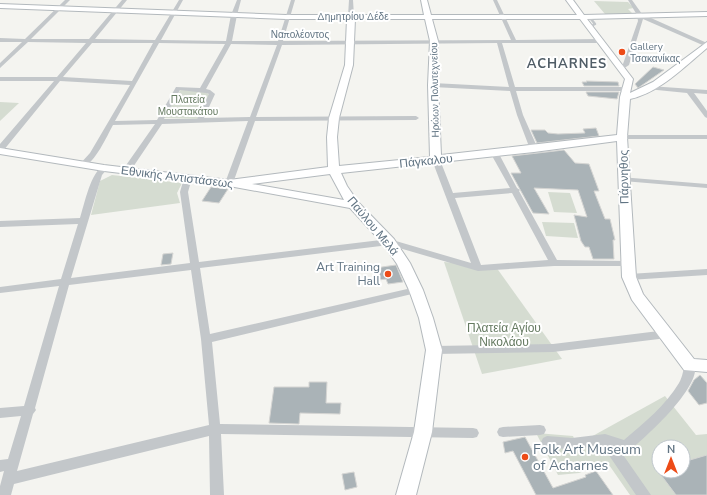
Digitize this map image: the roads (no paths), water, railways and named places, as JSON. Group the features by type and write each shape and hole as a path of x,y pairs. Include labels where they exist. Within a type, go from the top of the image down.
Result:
{"street":[{"path":"0,66 68,0"},
{"path":"0,150 125,0"},
{"path":"84,165 93,154 181,0"},
{"path":"202,90 229,42 234,15 239,0"},
{"path":"229,183 280,44 286,17 292,0"},
{"name":"Παύλου Μελά","path":"351,0 351,42 346,79 334,118 332,137 334,170 341,186 354,205 389,242 403,263 416,290 426,318 434,350 423,432 406,495"},
{"name":"Ηρώων Πολυτεχνείου","path":"424,0 434,41 433,85 436,160 478,268"},
{"path":"495,0 514,41"},
{"name":"Πάρνηθος","path":"569,0 628,79 622,137 627,264 629,277 637,296 686,361"},
{"path":"621,68 626,65 641,21 640,15 630,0"},
{"name":"Δημητρίου Δέδε","path":"0,6 286,17 581,17 707,14"},
{"path":"640,15 707,45"},
{"name":"Ναπολέοντος","path":"0,40 92,40 156,43 229,42 280,44 434,41 600,41"},
{"path":"499,41 512,89 534,149"},
{"path":"433,85 512,89 560,88 626,93 630,97 649,88 707,45"},
{"path":"0,79 60,79 134,82"},
{"path":"126,171 160,121 178,88 202,90 212,94 200,120"},
{"path":"649,88 707,92"},
{"path":"690,92 707,116"},
{"path":"110,123 253,119 416,118"},
{"path":"622,137 707,137"},
{"name":"Πάγκαλου","path":"229,183 334,170 495,154 622,137"},
{"name":"Εθνικής Αντιστάσεως","path":"0,150 104,168 229,183 354,205"},
{"path":"495,154 516,190 533,227 554,263"},
{"path":"4,495 8,479 6,465 30,410 83,221 98,175 104,168"},
{"path":"188,178 184,192 206,339 215,429 217,495"},
{"path":"623,180 707,186"},
{"path":"449,196 516,190"},
{"path":"0,224 83,221"},
{"path":"0,290 389,242 433,257 466,263 478,268 554,263 627,264"},
{"path":"629,277 707,272"},
{"path":"206,339 416,290"},
{"path":"434,350 553,348 667,334"},
{"path":"686,361 707,366"},
{"path":"547,442 572,444 605,438 626,446 659,417 682,387 690,371 686,361"},
{"path":"0,413 30,410"},
{"path":"8,479 215,429 473,433"},
{"path":"503,432 540,430"},
{"path":"605,438 644,495"}],"place":[{"name":"Gallery Τσακανίκας","path":"622,52"},
{"name":"Art Training Hall","path":"388,274"},
{"name":"Folk Art Museum of Acharnes","path":"525,457"}],"district":[{"name":"ACHARNES","path":"567,63"}],"park label":[{"name":"Πλατεία Μουστακάτου","path":"188,104"},
{"name":"Πλατεία Αγίου Νικολάου","path":"504,335"}]}
